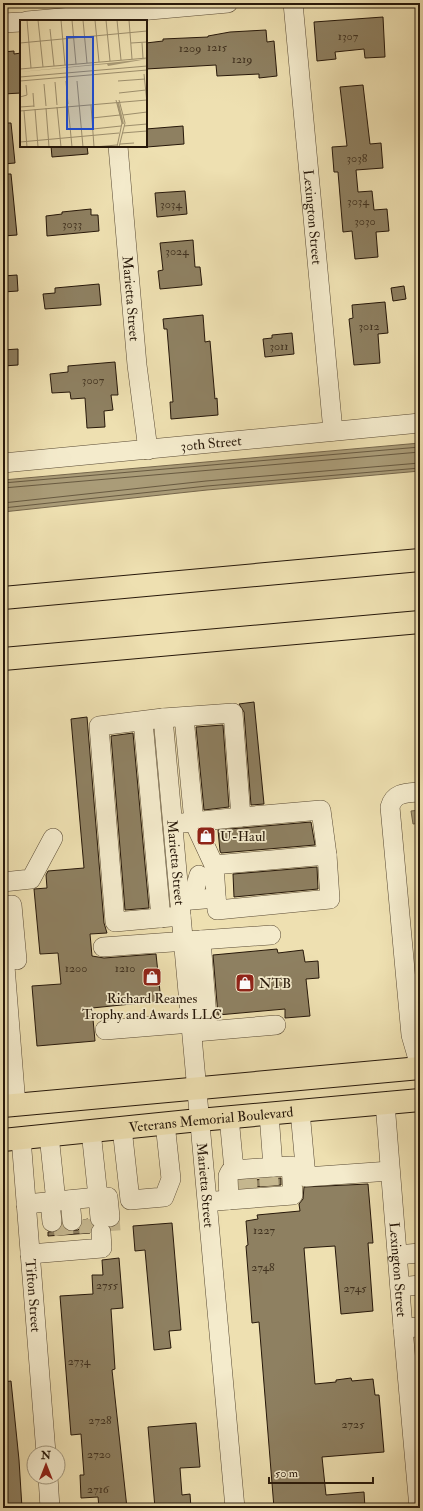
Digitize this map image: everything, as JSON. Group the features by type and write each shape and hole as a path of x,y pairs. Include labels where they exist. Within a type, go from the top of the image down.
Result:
{"main road":[{"path":"3,598 420,560"},
{"path":"3,659 420,622"},
{"path":"10,1106 197,1087 420,1067"},
{"name":"Veterans Memorial Boulevard","path":"12,1139 165,1123 420,1100"}],"street":[{"path":"38,20 228,3"},
{"name":"Lexington Street","path":"292,3 333,431"},
{"path":"3,23 20,22"},
{"name":"Marietta Street","path":"118,147 137,365 148,450"},
{"name":"30th Street","path":"3,463 420,423"},
{"path":"216,898 184,905 161,918 116,922 99,726 163,718 233,713 241,817"},
{"path":"173,824 194,822 241,817 321,810 327,855 330,899 217,910 216,898 194,822 184,716"},
{"name":"Marietta Street","path":"163,718 173,824 184,905 192,940 197,1028 197,1087 199,1120 235,1508"},
{"path":"143,721 161,918"},
{"path":"420,792 400,794 395,797 390,807 411,1035 420,1067"},
{"path":"3,882 31,879 53,838"},
{"path":"205,863 327,855"},
{"path":"184,905 205,863"},
{"path":"3,906 12,905 22,1030 7,1032"},
{"path":"103,947 271,934"},
{"path":"3,941 10,1106"},
{"path":"105,1030 276,1025"},
{"name":"Lexington Street","path":"385,1103 400,1286 411,1328 419,1508"},
{"path":"300,1111 306,1177 390,1171"},
{"path":"269,1114 274,1167"},
{"path":"230,1117 245,1180"},
{"path":"122,1128 130,1200 164,1197 172,1179 165,1123"},
{"path":"80,1234 70,1200 91,1131"},
{"path":"49,1135 80,1234"},
{"name":"Tifton Street","path":"12,1139 26,1204 45,1445"},
{"path":"206,1201 229,1200 245,1180 274,1167 290,1166 292,1195 245,1180 230,1172 228,1176 229,1200"},
{"path":"26,1204 70,1200"},
{"path":"30,1254 80,1234"},
{"path":"397,1255 420,1253"},
{"path":"400,1286 420,1285"},
{"path":"49,1485 50,1508"}],"water":[{"path":"420,443 420,471 207,490 3,512 3,480"},
{"path":"420,810 420,823 413,824 411,811"}],"building":[{"path":"383,17 385,57 365,58 364,49 335,52 336,59 317,61 314,22"},
{"path":"266,30 267,42 274,41 277,76 259,78 259,74 217,76 216,65 147,69 147,43 163,41 163,39 208,37 230,32"},
{"path":"14,51 14,54 20,53 20,93 3,94 3,52"},
{"path":"363,85 370,144 381,143 383,168 356,170 358,192 372,191 374,210 387,209 389,231 376,232 378,257 355,259 352,231 343,232 338,172 334,172 332,147 347,146 340,87"},
{"path":"3,123 11,123 15,163 3,164"},
{"path":"183,126 184,144 147,147 147,129"},
{"path":"51,147 87,147 88,154 52,157"},
{"path":"3,174 11,174 17,235 3,236"},
{"path":"185,191 187,214 157,217 155,193"},
{"path":"91,209 91,215 98,215 99,231 47,236 46,216 62,214 62,212"},
{"path":"193,240 195,267 200,267 202,285 160,289 158,271 163,270 160,243"},
{"path":"17,275 18,291 3,292 3,276"},
{"path":"99,284 101,305 45,309 43,294 55,293 55,288"},
{"path":"404,286 406,299 393,301 391,288"},
{"path":"385,302 388,333 378,334 380,363 354,365 349,319 353,318 352,305"},
{"path":"203,315 205,342 210,341 215,399 217,398 218,415 171,419 170,402 173,402 167,329 164,329 163,319"},
{"path":"292,333 294,354 265,357 263,339 272,338 272,335"},
{"path":"18,349 18,365 3,366 3,350"},
{"path":"115,362 118,395 111,395 113,410 104,411 105,427 87,428 85,398 71,399 70,392 52,393 50,374 68,372 68,366"},
{"path":"254,702 264,804 251,805 244,712 239,704"},
{"path":"87,717 104,923 107,933 90,934 92,956 104,958 156,954 161,1001 92,1008 95,1041 37,1046 32,986 61,984 58,953 40,954 34,889 47,888 46,875 48,871 84,868 71,719"},
{"path":"223,725 229,807 204,810 196,727"},
{"path":"133,733 149,908 125,910 111,736"},
{"path":"311,822 315,845 221,853 220,851 218,830"},
{"path":"317,867 318,889 234,897 233,874"},
{"name":"NTB","path":"277,949 278,953 303,950 305,962 318,961 319,978 306,979 310,1016 285,1018 285,1009 218,1015 213,955"},
{"path":"281,1178 281,1185 240,1188 239,1181"},
{"path":"368,1184 373,1243 368,1243 373,1311 341,1314 335,1246 304,1248 315,1384 336,1382 336,1380 351,1378 352,1381 373,1379 375,1395 379,1395 384,1452 322,1457 326,1495 364,1492 365,1508 274,1508 259,1322 252,1323 246,1246 248,1245 246,1221 258,1219 257,1215 300,1211 299,1204 303,1199 304,1187"},
{"path":"88,1219 92,1226 90,1233 48,1236 48,1232 58,1231 62,1225 68,1231 78,1230 82,1226 83,1220"},
{"path":"172,1223 181,1330 169,1331 171,1348 154,1350 145,1250 135,1251 133,1226"},
{"path":"119,1258 123,1308 111,1309 115,1369 112,1370 127,1508 99,1508 98,1497 81,1498 80,1475 84,1475 81,1434 71,1435 60,1296 93,1294 92,1275 103,1275 102,1260"},
{"path":"11,1381 22,1508 3,1508 3,1382"},
{"path":"196,1423 200,1467 180,1468 182,1495 190,1494 191,1508 155,1508 148,1427"}],"tunnel":[{"path":"268,1167 270,1197"},
{"path":"247,1174 248,1189"},
{"path":"110,1217 111,1231"},
{"path":"88,1219 89,1233"},
{"path":"62,1221 64,1235"}],"place":[{"name":"U-Haul","path":"206,836"},
{"name":"Richard Reames Trophy and Awards LLC","path":"152,977"},
{"name":"NTB","path":"245,983"}]}
